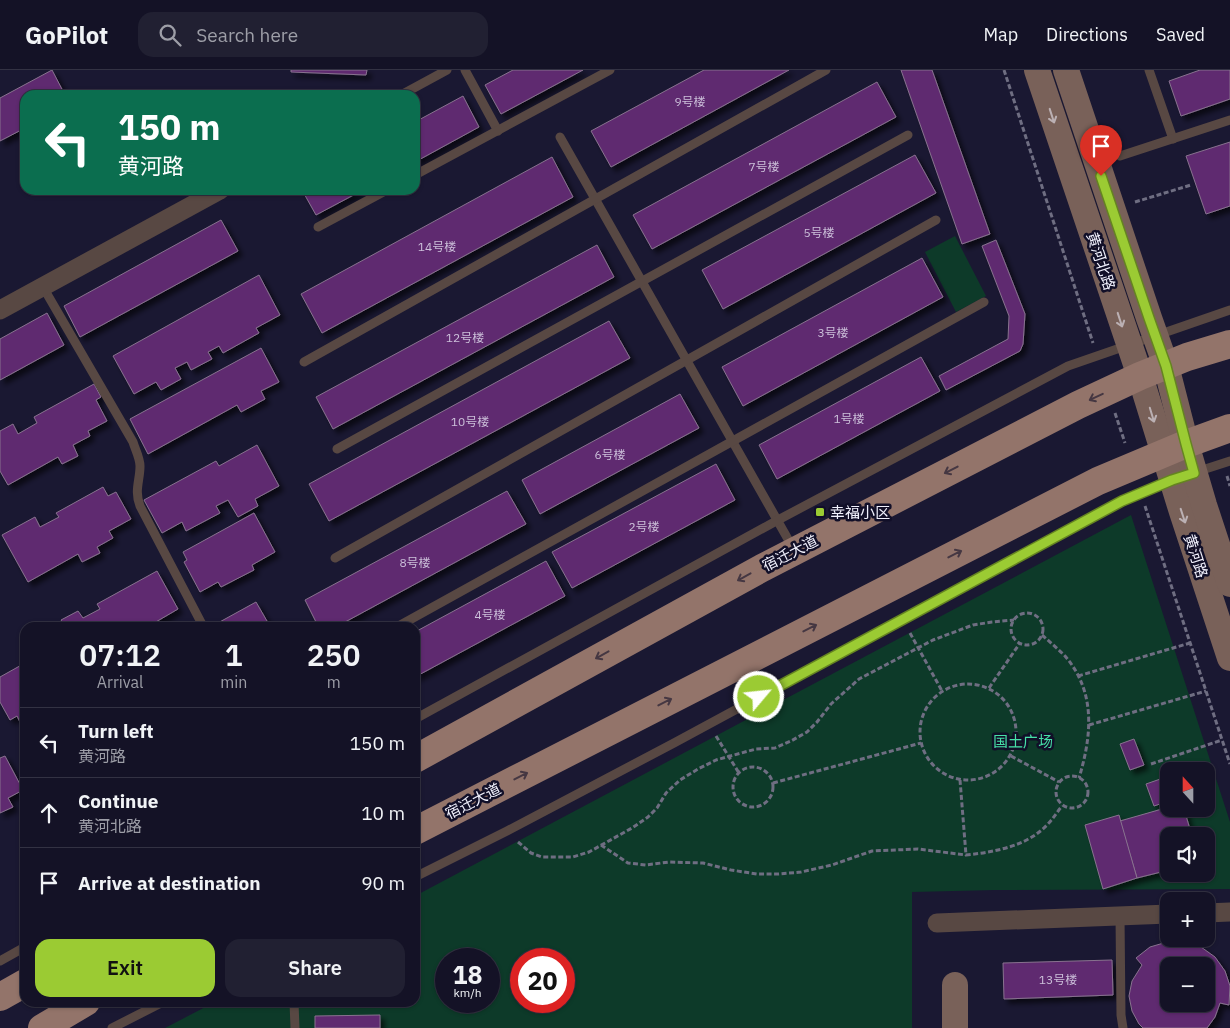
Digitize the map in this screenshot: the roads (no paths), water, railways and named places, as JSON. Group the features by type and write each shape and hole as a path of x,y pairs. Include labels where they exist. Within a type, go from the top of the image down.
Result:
{"main road":[{"name":"黄河北路","path":"1037,70 1140,376 1175,449"},
{"name":"黄河北路","path":"1066,70 1166,366 1175,449"},
{"name":"宿迁大道","path":"420,756 710,596 1069,409 1140,376 1187,357 1230,344"},
{"name":"宿迁大道","path":"420,827 1098,481 1230,428"},
{"name":"黄河路","path":"1175,449 1230,658"},
{"name":"黄河路","path":"1183,477 1230,584"},
{"path":"955,985 955,1028"},
{"path":"0,997 20,986"},
{"path":"42,1028 78,1007"}],"street":[{"path":"0,310 211,195"},
{"path":"1215,912 1230,912"},
{"path":"937,923 1160,914"}],"lane":[{"path":"410,90 447,70"},
{"path":"465,70 498,130"},
{"path":"420,172 610,70"},
{"path":"304,362 826,70"},
{"path":"1149,70 1173,139"},
{"path":"1120,156 1230,120"},
{"path":"337,448 908,134"},
{"path":"560,137 795,551"},
{"path":"318,227 379,195"},
{"path":"335,558 936,220"},
{"path":"43,287 133,442 140,464 137,498 140,506 201,622"},
{"path":"406,622 984,302"},
{"path":"420,716 778,520 1068,366 1230,310"},
{"path":"420,874 507,831 709,724 1122,501 1230,461"},
{"path":"1120,916 1121,1015 1124,1028"},
{"path":"0,961 20,950"},
{"path":"112,1028 153,1007"},
{"path":"294,1007 295,1028"}],"place":[{"name":"幸福小区","path":"820,512"}],"park label":[{"name":"国土广场","path":"1023,741"}]}
